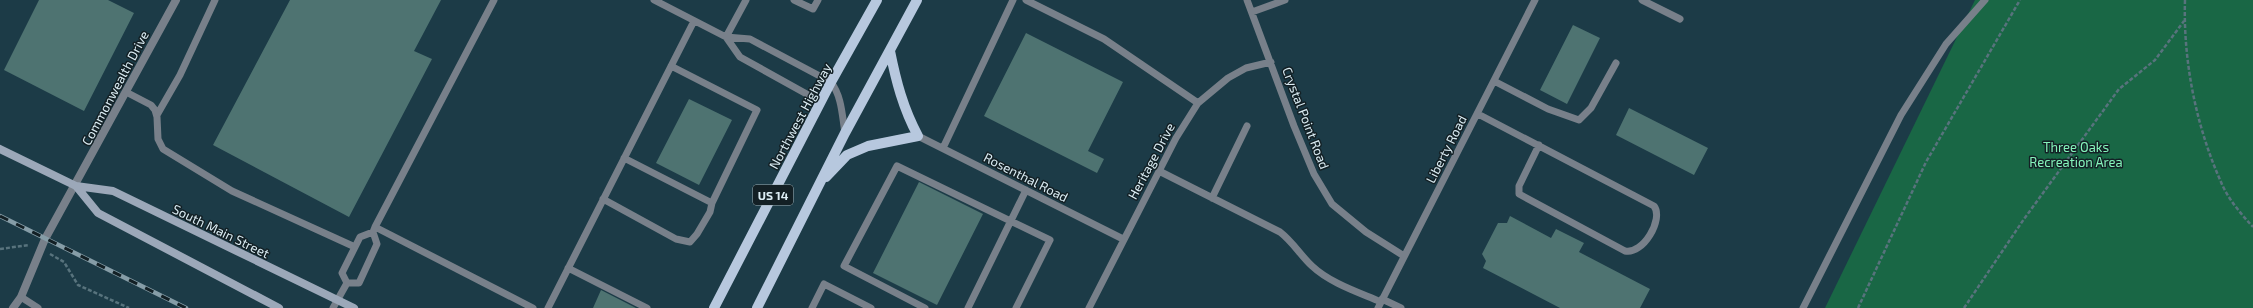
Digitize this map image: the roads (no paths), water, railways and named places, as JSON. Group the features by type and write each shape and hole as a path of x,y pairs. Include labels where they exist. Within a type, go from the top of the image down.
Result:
{"main road":[{"name":"Northwest Highway","path":"714,308 831,82 877,0"},
{"name":"US 14","path":"757,308 844,132 917,0"},
{"path":"819,185 847,155 868,146 918,136 907,116 899,94 890,51"}],"street":[{"name":"Commonwealth Drive","path":"13,308 21,297 40,250 176,0"},
{"name":"South Main Street","path":"0,149 76,186 113,190 354,308"},
{"name":"South Main Street","path":"76,186 98,213 279,308"}],"lane":[{"path":"157,115 180,75 215,0"},
{"path":"347,283 342,273 360,237 374,230 494,0"},
{"path":"654,0 726,37 750,39 831,82 838,91 844,132"},
{"path":"726,37 746,0"},
{"path":"794,0 813,9 818,0"},
{"path":"943,148 1013,0"},
{"path":"1026,0 1104,39 1198,103"},
{"name":"Crystal Point Road","path":"1247,0 1294,126 1314,174 1332,204 1366,232 1404,256"},
{"path":"1252,12 1286,0"},
{"name":"Liberty Road","path":"1380,303 1536,0"},
{"path":"1642,0 1680,19"},
{"path":"1803,308 1901,114 1946,44 1985,0"},
{"path":"548,308 694,21"},
{"path":"726,37 740,57 821,102"},
{"name":"Heritage Drive","path":"1089,308 1159,171 1198,103 1228,78 1246,68 1271,62"},
{"path":"1494,81 1548,109 1579,120 1591,108 1616,63"},
{"path":"603,199 676,239 690,242 705,222 712,203 757,110 671,66"},
{"path":"126,92 151,105 157,115 158,138 163,149 232,191 355,247"},
{"path":"1478,114 1539,145 1654,206 1657,219 1642,246 1635,251 1625,251 1519,194 1519,186 1539,145"},
{"path":"1212,198 1247,126"},
{"name":"Rosenthal Road","path":"918,136 1123,239"},
{"path":"624,158 712,203"},
{"path":"925,308 844,266 897,166 1050,240 1016,308"},
{"path":"1159,171 1280,232 1292,241 1311,266 1323,274 1380,303 1401,308"},
{"path":"968,308 1026,190"},
{"path":"347,283 359,283 377,244 374,230"},
{"path":"374,230 533,308"},
{"path":"568,268 647,308"},
{"path":"333,308 347,283"},
{"path":"812,308 824,284 871,308"},
{"path":"21,297 38,308"}],"railway":[{"path":"0,216 186,308"}],"park label":[{"name":"Three Oaks Recreation Area","path":"2076,154"}]}
